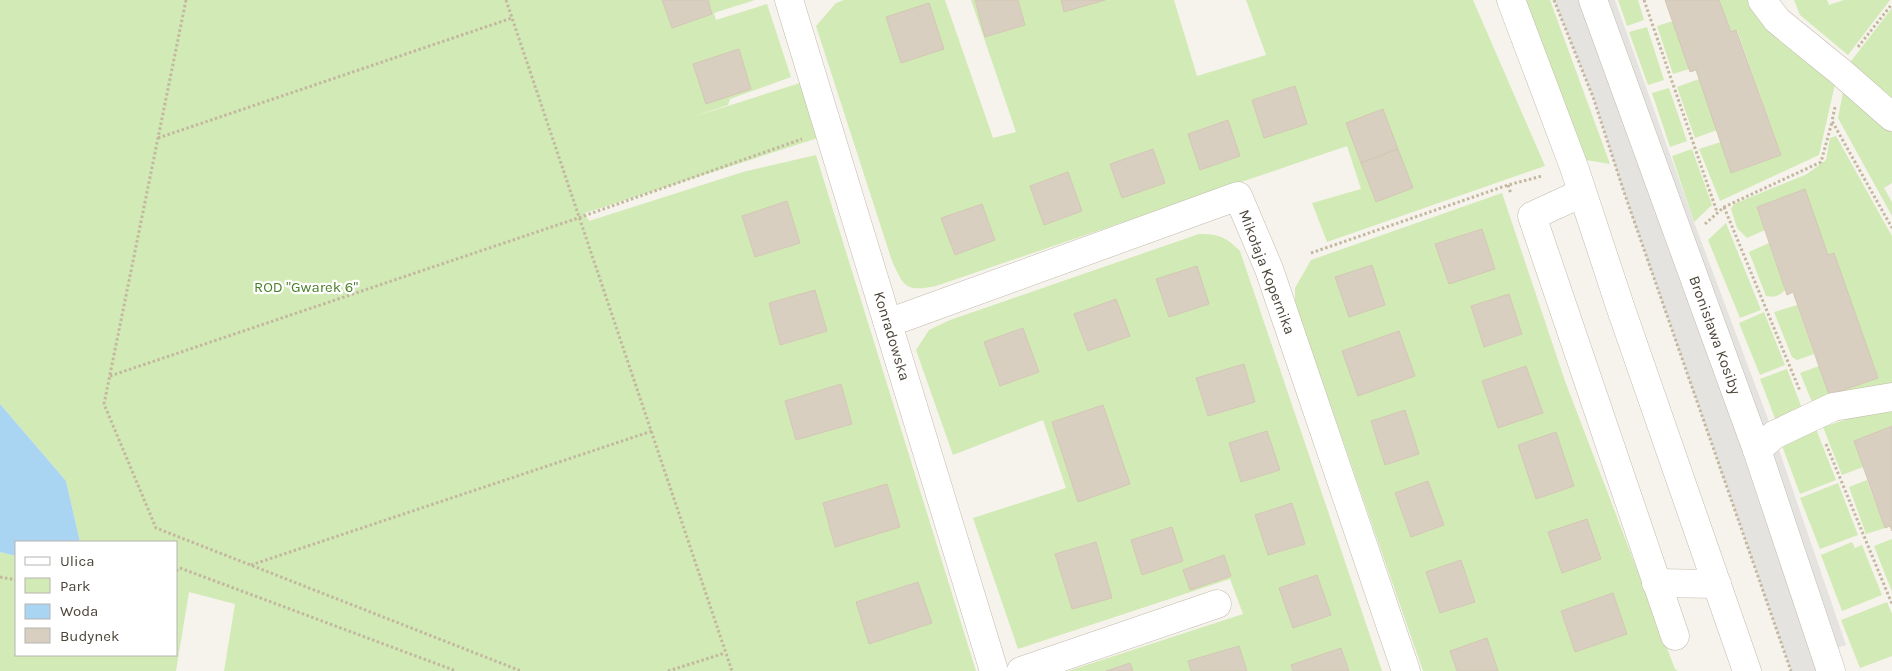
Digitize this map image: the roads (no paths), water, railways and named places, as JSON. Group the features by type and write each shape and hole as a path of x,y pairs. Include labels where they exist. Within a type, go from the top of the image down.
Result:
{"street":[{"path":"1511,0 1578,180 1747,671"},
{"name":"Bronisława Kosiby","path":"1593,0 1757,450 1830,671"},
{"path":"1762,0 1777,20 1892,117"},
{"name":"Konradowska","path":"791,1 994,671"},
{"path":"1578,180 1532,216 1675,636"},
{"name":"Mikołaja Kopernika","path":"888,323 1238,196 1269,269 1406,671"},
{"path":"1757,450 1774,435 1833,407 1892,397"},
{"path":"1656,582 1718,584"},
{"path":"1021,671 1217,604"}],"water":[{"path":"0,404 66,481 80,541 15,541 15,556 0,552"}],"park label":[{"name":"ROD \"Gwarek 6\"","path":"306,287"}]}
